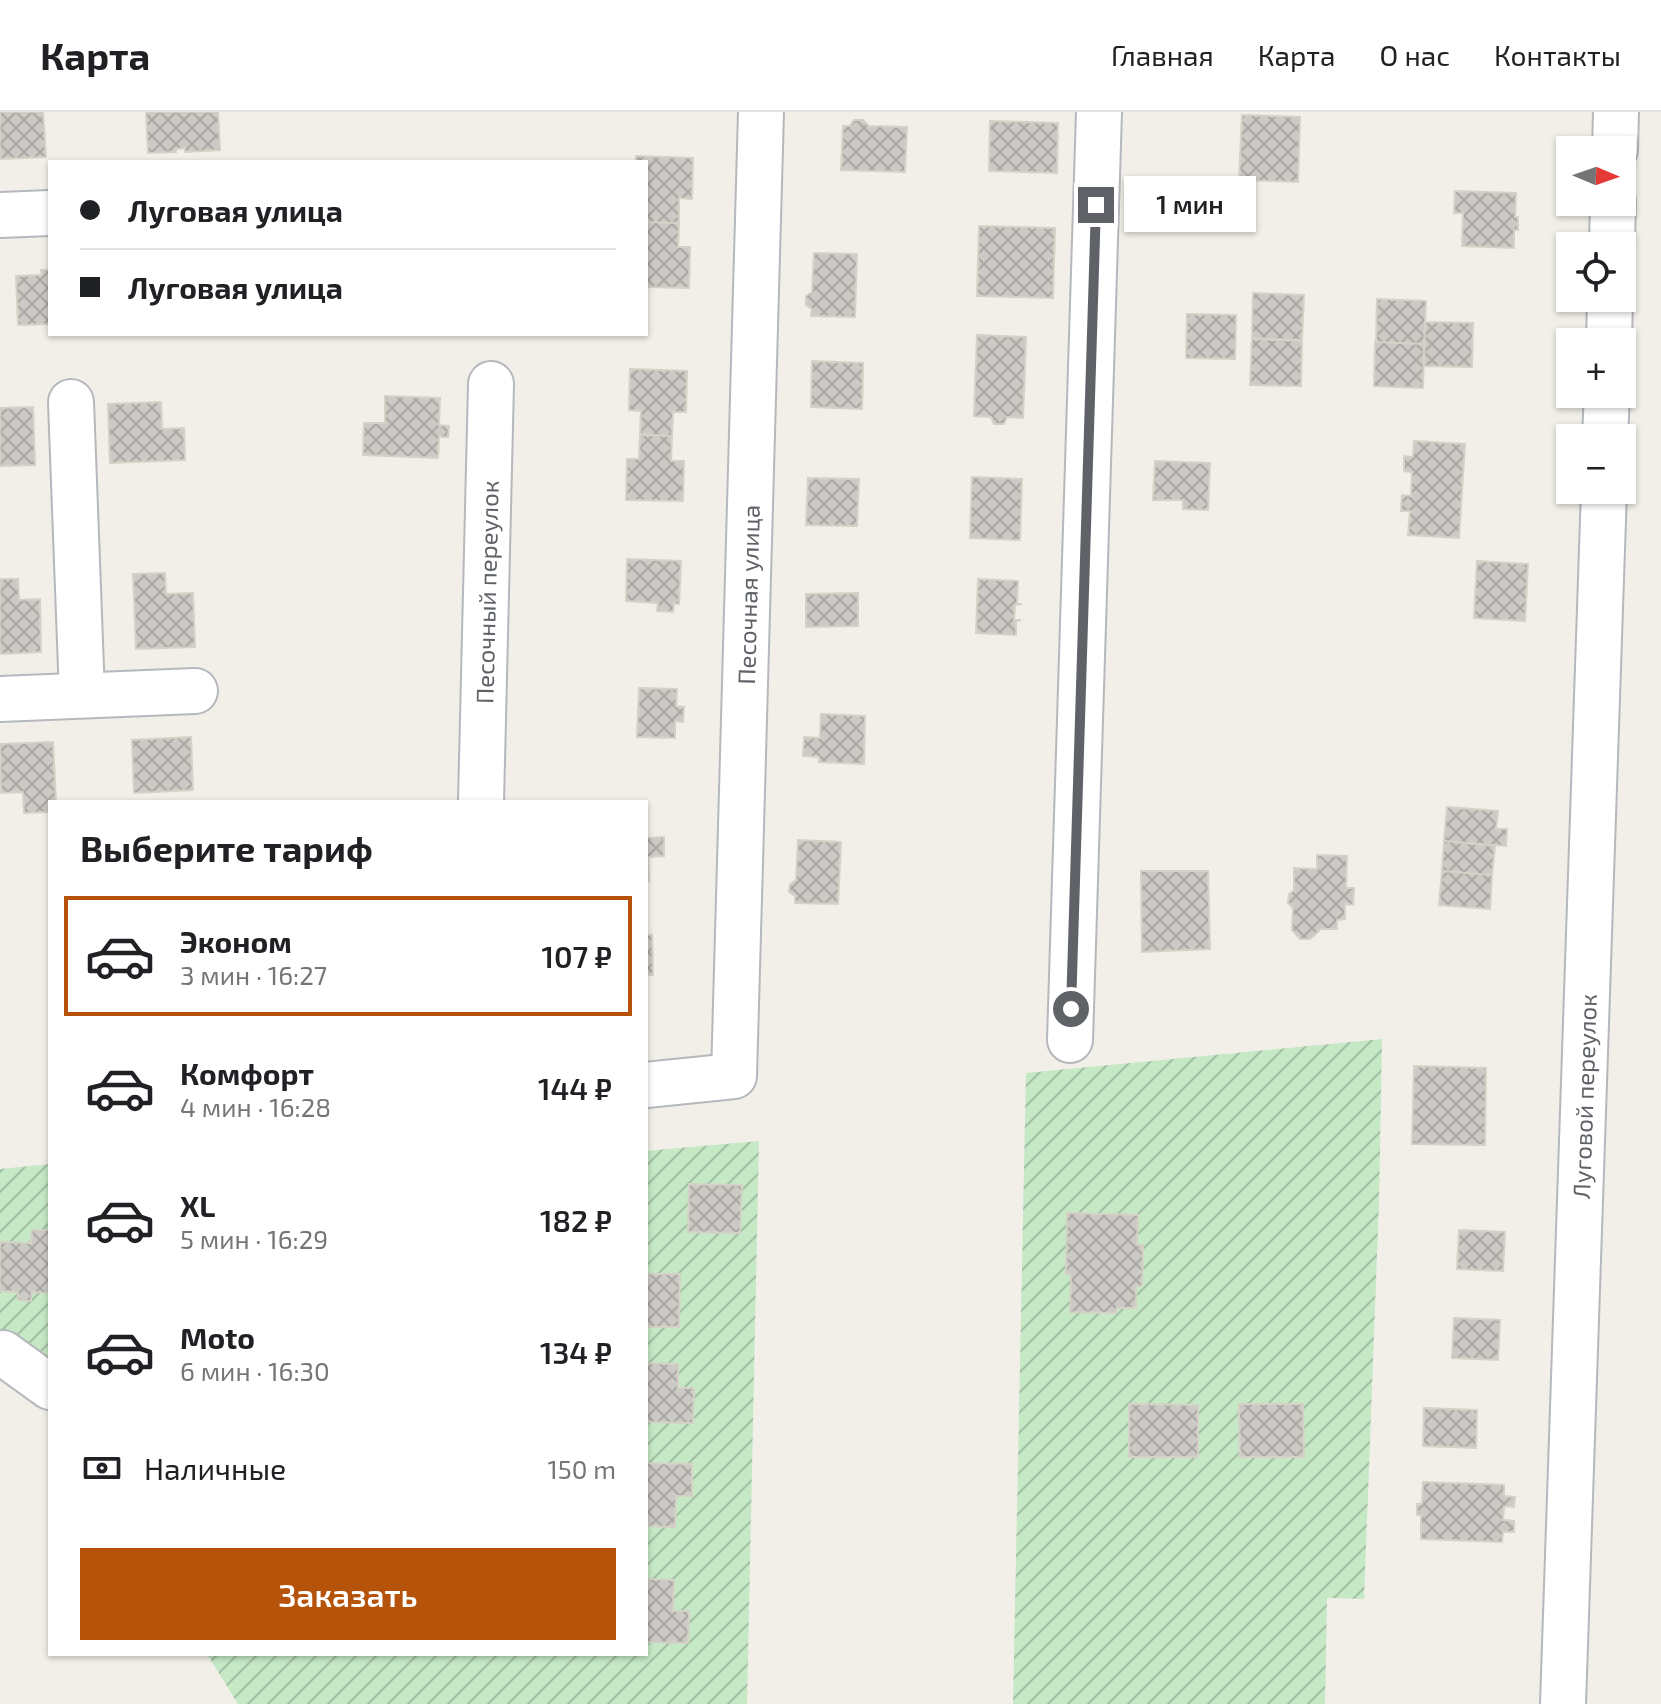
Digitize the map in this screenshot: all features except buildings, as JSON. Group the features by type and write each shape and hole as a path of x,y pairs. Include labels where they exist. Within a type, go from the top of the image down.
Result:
{"street":[{"name":"Песочная улица","path":"651,1088 734,1076 761,112"},
{"path":"1070,1040 1099,112"},
{"path":"1615,136 1616,112"},
{"path":"0,215 48,213"},
{"name":"Песочный переулок","path":"481,800 491,384"},
{"path":"71,402 82,695"},
{"name":"Луговой переулок","path":"1563,1704 1604,504"},
{"path":"0,699 195,691"},
{"path":"3,1353 48,1386"}],"green space":[{"path":"1382,1039 1364,1599 1327,1598 1325,1704 1013,1704 1026,1073"},
{"path":"759,1141 747,1704 238,1704 208,1656 648,1656 648,1151"},
{"path":"48,1164 48,1367 0,1330 0,1169"}],"route":[{"path":"1071,1009 1096,205"}]}
